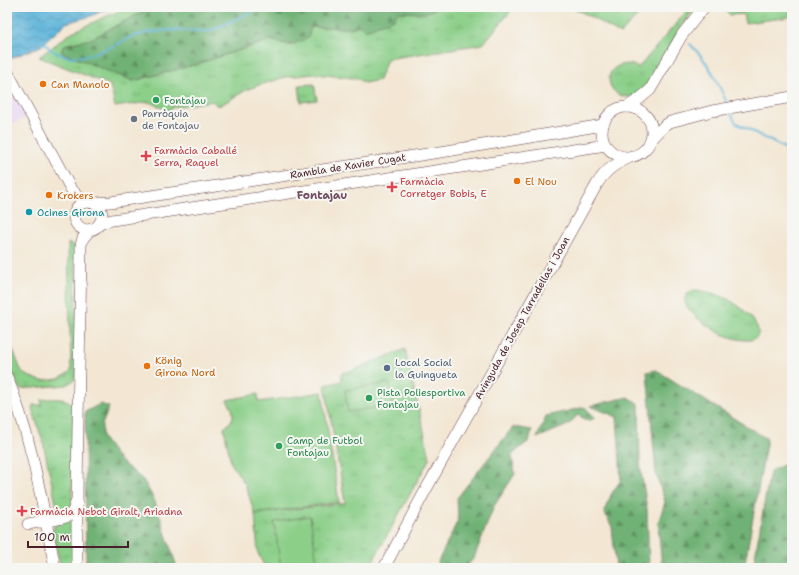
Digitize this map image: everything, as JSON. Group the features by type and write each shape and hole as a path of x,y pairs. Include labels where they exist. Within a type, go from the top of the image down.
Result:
{"main road":[{"path":"650,141 652,129 647,117 647,103 650,90 682,35 704,7"},
{"path":"10,76 71,189 81,199 98,207 101,213 95,227 83,238 81,245 77,568"},
{"path":"627,107 650,90"},
{"path":"670,122 647,117 638,109 627,107 620,108 611,112 606,119 603,125 602,136 610,150 624,156 632,156 643,150 664,126 670,122 718,110 792,97"},
{"name":"Rambla de Xavier Cugat","path":"90,202 111,202 603,125"},
{"name":"Rambla de Xavier Cugat","path":"95,227 112,220 606,145"},
{"name":"Avinguda de Josep Tarradellas i Joan","path":"384,568 445,455 604,173 608,159 606,145"},
{"name":"Avinguda de Josep Tarradellas i Joan","path":"604,173 611,167 632,156"},
{"path":"90,202 77,206 74,216 75,221 80,227 87,230 95,227"},
{"path":"7,377 21,416 42,497 45,522 55,568"},
{"path":"42,497 38,515 28,524 45,522 72,513 77,497"},
{"path":"42,497 53,514 63,517"}],"shaded area":[{"path":"10,86 27,117 7,127 7,87"}],"green space":[{"path":"127,7 152,7 91,39 64,45 133,81 197,64 271,40 290,45 311,27 350,28 397,12 425,13 439,7 514,7 483,44 387,59 379,80 365,83 358,79 314,74 286,77 246,90 221,105 217,106 213,101 173,107 169,111 149,102 115,107 110,85 39,57 72,32"},
{"path":"152,7 439,7 425,13 397,12 394,19 366,30 358,25 350,28 311,27 308,38 290,45 271,40 197,64 133,81 61,52 64,45 91,39"},
{"path":"569,7 646,7 620,34 586,14"},
{"path":"690,7 697,7 685,21 642,92 632,96 623,96 616,93 609,81 610,75 614,69 626,64 638,68"},
{"path":"722,7 789,7 791,17 745,23 743,14 730,15"},
{"path":"314,84 317,100 301,102 299,85"},
{"path":"68,243 75,247 77,372 74,380 66,385 20,389 7,364 7,260 9,260 10,342 20,368 24,374 42,381 58,379 71,371"},
{"path":"694,290 710,292 734,303 752,319 757,326 758,333 756,338 750,340 739,339 724,335 702,321 688,307 685,301 686,295"},
{"path":"405,349 430,458 369,568 265,568 258,553 255,514 345,503 325,385 342,381 341,373 351,371"},
{"path":"656,370 767,439 744,568 662,568 658,523 665,502 656,474 647,372"},
{"name":"Pista Poliesportiva Fontajau","path":"389,383 393,405 348,412 345,390"},
{"name":"Camp de Futbol Fontajau","path":"322,392 339,502 255,514 245,484 231,463 224,428 233,418 233,411 227,400 258,394 259,402"},
{"path":"628,397 639,404 640,463 647,509 649,568 616,568 612,527 604,511 612,493 621,480 617,417 590,406"},
{"path":"41,400 64,400 73,405 72,505 66,511 60,513 58,513 43,442 32,408 33,405 42,405"},
{"path":"100,404 109,407 102,425 102,437 119,460 143,480 154,499 176,564 175,568 86,568 85,412"},
{"path":"585,407 595,418 588,421 578,415 568,425 537,438 546,416"},
{"path":"513,427 532,430 529,441 512,455 515,474 494,506 474,558 465,568 435,568 458,520 457,498"},
{"path":"792,461 792,568 753,568 770,471"},
{"path":"310,516 318,568 281,568 274,522"},
{"path":"65,521 73,524 74,568 61,568 53,532 53,529 58,523"}],"water":[{"path":"7,7 111,7 91,16 66,23 41,46 7,60"}],"waterway":[{"path":"43,41 56,53 70,57 86,56 114,46 131,37 145,33 170,30 210,31 262,7"},
{"path":"362,7 371,7"},
{"path":"690,44 707,65 728,105"},
{"path":"730,111 736,123 792,152"}],"place":[{"name":"Can Manolo","path":"43,84"},
{"name":"Fontajau","path":"156,100"},
{"name":"Parròquia de Fontajau","path":"134,119"},
{"name":"Farmàcia Caballé Serra, Raquel","path":"146,156"},
{"name":"El Nou","path":"517,181"},
{"name":"Farmàcia Corretger Bobis, E","path":"392,187"},
{"name":"Krokers","path":"49,195"},
{"name":"Ocines Girona","path":"29,212"},
{"name":"König Girona Nord","path":"147,366"},
{"name":"Local Social la Guingueta","path":"387,368"},
{"name":"Pista Poliesportiva Fontajau","path":"369,398"},
{"name":"Camp de Futbol Fontajau","path":"279,446"},
{"name":"Farmàcia Nebot Giralt, Ariadna","path":"22,511"}],"district":[{"name":"Fontajau","path":"322,195"}]}
